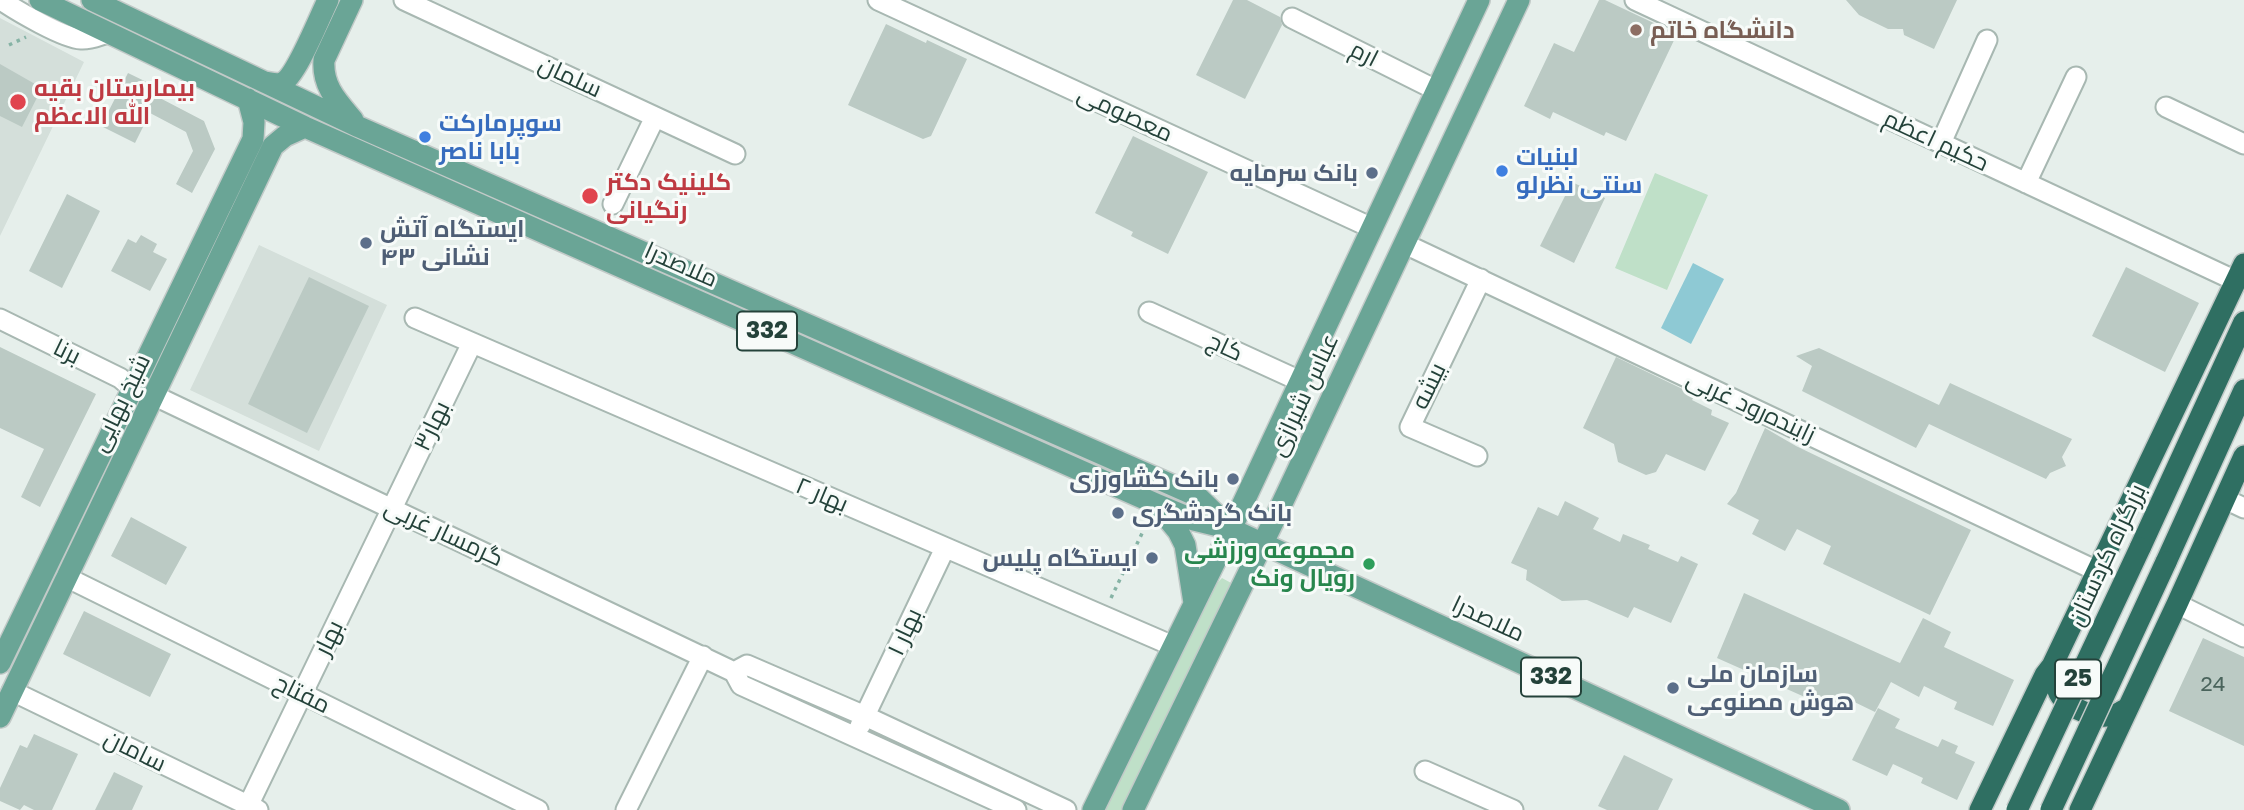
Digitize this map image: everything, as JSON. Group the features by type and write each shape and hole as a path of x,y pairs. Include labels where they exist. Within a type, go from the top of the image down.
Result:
{"highway":[{"path":"1980,810 2240,273"},
{"name":"بزرگراه کردستان","path":"2017,810 2244,322"},
{"name":"25","path":"2051,810 2244,390"},
{"path":"2080,810 2177,604 2234,503 2244,456"},
{"path":"2052,666 2058,692 2073,706 2104,716 2112,716 2128,708"}],"main road":[{"name":"ملاصدرا","path":"40,0 305,127 1156,504 1194,520 1231,528 1839,810"},
{"name":"ملاصدرا","path":"92,0 359,127 1197,496 1231,528"},
{"path":"264,82 277,85 283,83 294,71 328,0"},
{"path":"352,0 324,60 323,70 327,86 359,127"},
{"name":"عباس شیرازی","path":"1093,810 1231,528 1479,0"},
{"name":"عباس شیرازی","path":"1133,810 1263,544 1519,0"},
{"path":"294,71 327,86"},
{"name":"شیخ بهایی","path":"0,663 253,139 254,122 248,99"},
{"path":"254,122 285,136"},
{"name":"شیخ بهایی","path":"0,717 6,689 66,578 273,146 285,136 305,127"},
{"path":"1156,504 1178,531 1185,545 1194,603"},
{"path":"1210,569 1222,565 1232,566 1241,574 1244,582"}],"street":[{"path":"1,0 73,37 89,39 108,33"},
{"name":"سلمان","path":"404,0 735,155"},
{"name":"معصومی","path":"878,0 1372,228"},
{"name":"حکیم اعظم","path":"1636,0 2026,183 2240,273"},
{"name":"ارم","path":"1292,18 1436,90"},
{"path":"1941,143 1987,40"},
{"path":"2026,183 2076,77"},
{"path":"2166,107 2244,144"},
{"path":"613,204 655,117"},
{"name":"زاینده‌رود غربی","path":"1405,244 2097,571"},
{"name":"بیشه","path":"1477,456 1410,427 1481,279"},
{"name":"کاج","path":"1149,312 1300,381"},
{"name":"بهار ۲","path":"415,318 1173,646"},
{"name":"برنا","path":"0,320 120,378 131,391"},
{"name":"برنا","path":"0,334 115,390 131,391"},
{"name":"بهار۳","path":"392,509 472,343"},
{"name":"گرمسار غربی","path":"153,396 703,656 734,672 741,685 1016,810"},
{"name":"بهار","path":"253,808 302,694 392,509"},
{"name":"بهار ۱","path":"855,736 945,548"},
{"name":"مفتاح","path":"66,578 538,810"},
{"path":"2177,604 2244,638"},
{"path":"626,810 703,656"},
{"name":"گرمسار غربی","path":"734,672 747,665 865,716 1066,810"},
{"name":"سامان","path":"6,689 253,808"},
{"path":"1425,771 1513,810"}],"path":[{"path":"1103,616 1156,504"}],"shaded area":[{"path":"0,18 84,62 0,236"},
{"path":"259,245 387,305 319,451 190,390"}],"green space":[{"path":"1655,173 1708,195 1667,290 1615,268"},
{"path":"1222,578 1233,584 1125,810 1104,810 1215,585"}],"water":[{"path":"1693,263 1724,279 1691,344 1661,328"}],"building":[{"path":"1233,0 1247,0 1280,17 1282,25 1245,99 1196,75"},
{"path":"1599,0 1605,0 1677,34 1626,141 1606,132 1604,136 1553,112 1550,119 1524,106 1554,43 1574,52"},
{"path":"1846,0 1957,0 1934,49 1904,35 1903,29 1888,29 1859,15"},
{"path":"886,24 967,59 931,136 923,139 848,105"},
{"name":"بیمارستان بقیه الله الاعظم","path":"0,64 42,88 22,127 0,116"},
{"path":"128,73 161,89 158,97 204,121 215,149 192,193 176,184 193,151 186,132 150,113 135,143 101,126"},
{"path":"1133,136 1208,172 1168,254 1131,236 1133,232 1095,213"},
{"path":"1572,182 1605,198 1574,263 1540,246"},
{"path":"67,194 100,211 62,288 29,271"},
{"path":"141,235 157,244 153,252 167,259 150,291 111,271 128,239 136,243"},
{"path":"2126,267 2199,303 2165,372 2092,336"},
{"path":"309,277 369,306 307,433 248,404"},
{"path":"0,347 96,394 40,507 21,497 44,449 0,428"},
{"path":"1819,348 1939,405 1950,383 2072,439 2062,457 2066,466 2050,473 2046,479 1929,424 1916,448 1802,391 1812,366 1796,356"},
{"path":"1616,357 1695,395 1692,400 1712,410 1711,415 1729,423 1705,471 1666,454 1656,472 1646,475 1618,462 1614,444 1583,428"},
{"path":"1765,428 1796,446 1971,530 1930,615 1823,564 1831,546 1797,529 1785,551 1752,534 1759,520 1727,504 1736,493"},
{"path":"1565,501 1599,518 1593,529 1620,542 1623,534 1650,545 1648,549 1678,562 1681,556 1698,564 1671,623 1634,607 1628,618 1587,600 1562,601 1526,580 1527,570 1511,563 1538,507 1558,516"},
{"path":"131,517 187,547 166,585 111,556"},
{"path":"1744,593 1900,663 1923,618 1951,632 1944,647 2014,680 1993,726 1954,709 1957,702 1924,686 1919,697 1891,682 1875,712 1844,697 1834,710 1717,658"},
{"path":"84,611 171,654 150,697 63,654"},
{"path":"2203,638 2244,657 2244,746 2169,711"},
{"path":"1878,708 1900,719 1895,728 1938,747 1942,739 1958,746 1955,753 1975,762 1957,800 1921,783 1923,778 1893,764 1887,776 1852,760"},
{"path":"34,734 78,754 52,810 34,810 24,805 20,810 0,801 0,788 20,745 27,748"},
{"path":"1624,755 1673,779 1658,810 1607,810 1598,806"},
{"path":"114,772 143,786 132,810 95,810"}],"place":[{"name":"دانشگاه خاتم","path":"1636,30"},
{"name":"بیمارستان بقیه الله الاعظم","path":"18,102"},
{"name":"سوپرمارکت بابا ناصر","path":"425,137"},
{"name":"لبنیات سنتی نظرلو","path":"1502,171"},
{"name":"بانک سرمایه","path":"1372,173"},
{"name":"کلینیک دکتر رنگیانی","path":"590,196"},
{"name":"ایستگاه آتش نشانی ۴۳","path":"366,243"},
{"name":"بانک کشاورزی","path":"1233,479"},
{"name":"بانک گردشگری","path":"1118,513"},
{"name":"ایستگاه پلیس","path":"1152,558"},
{"name":"مجموعه ورزشی رویال ونک","path":"1369,564"},
{"name":"سازمان ملی هوش مصنوعی","path":"1673,688"}]}
